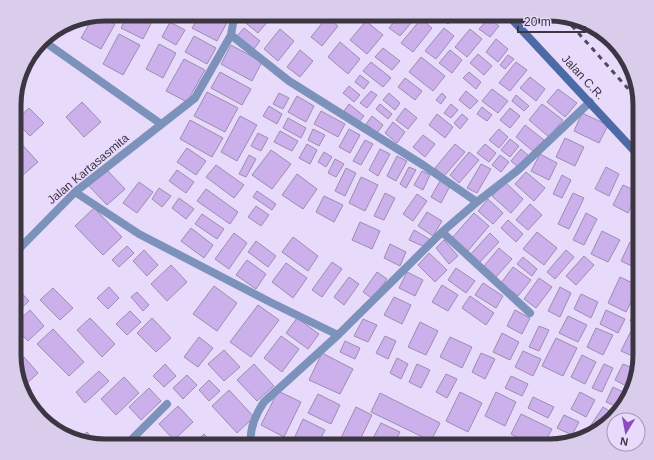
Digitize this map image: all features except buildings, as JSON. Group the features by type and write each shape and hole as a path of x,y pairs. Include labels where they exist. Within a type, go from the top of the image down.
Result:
{"street":[{"path":"233,21 231,35 289,81 423,165 478,202"},
{"name":"Jalan C.R.","path":"514,21 633,149"},
{"name":"Jalan Kartasasmita","path":"21,247 76,192 195,98 231,35"},
{"path":"47,44 161,124"},
{"path":"250,439 253,422 259,408 264,402 338,335 442,232 518,170 590,102"},
{"path":"76,192 139,234 338,335"},
{"path":"442,232 530,313"},
{"path":"132,439 167,404"}],"railway":[{"path":"570,24 632,93"}]}
